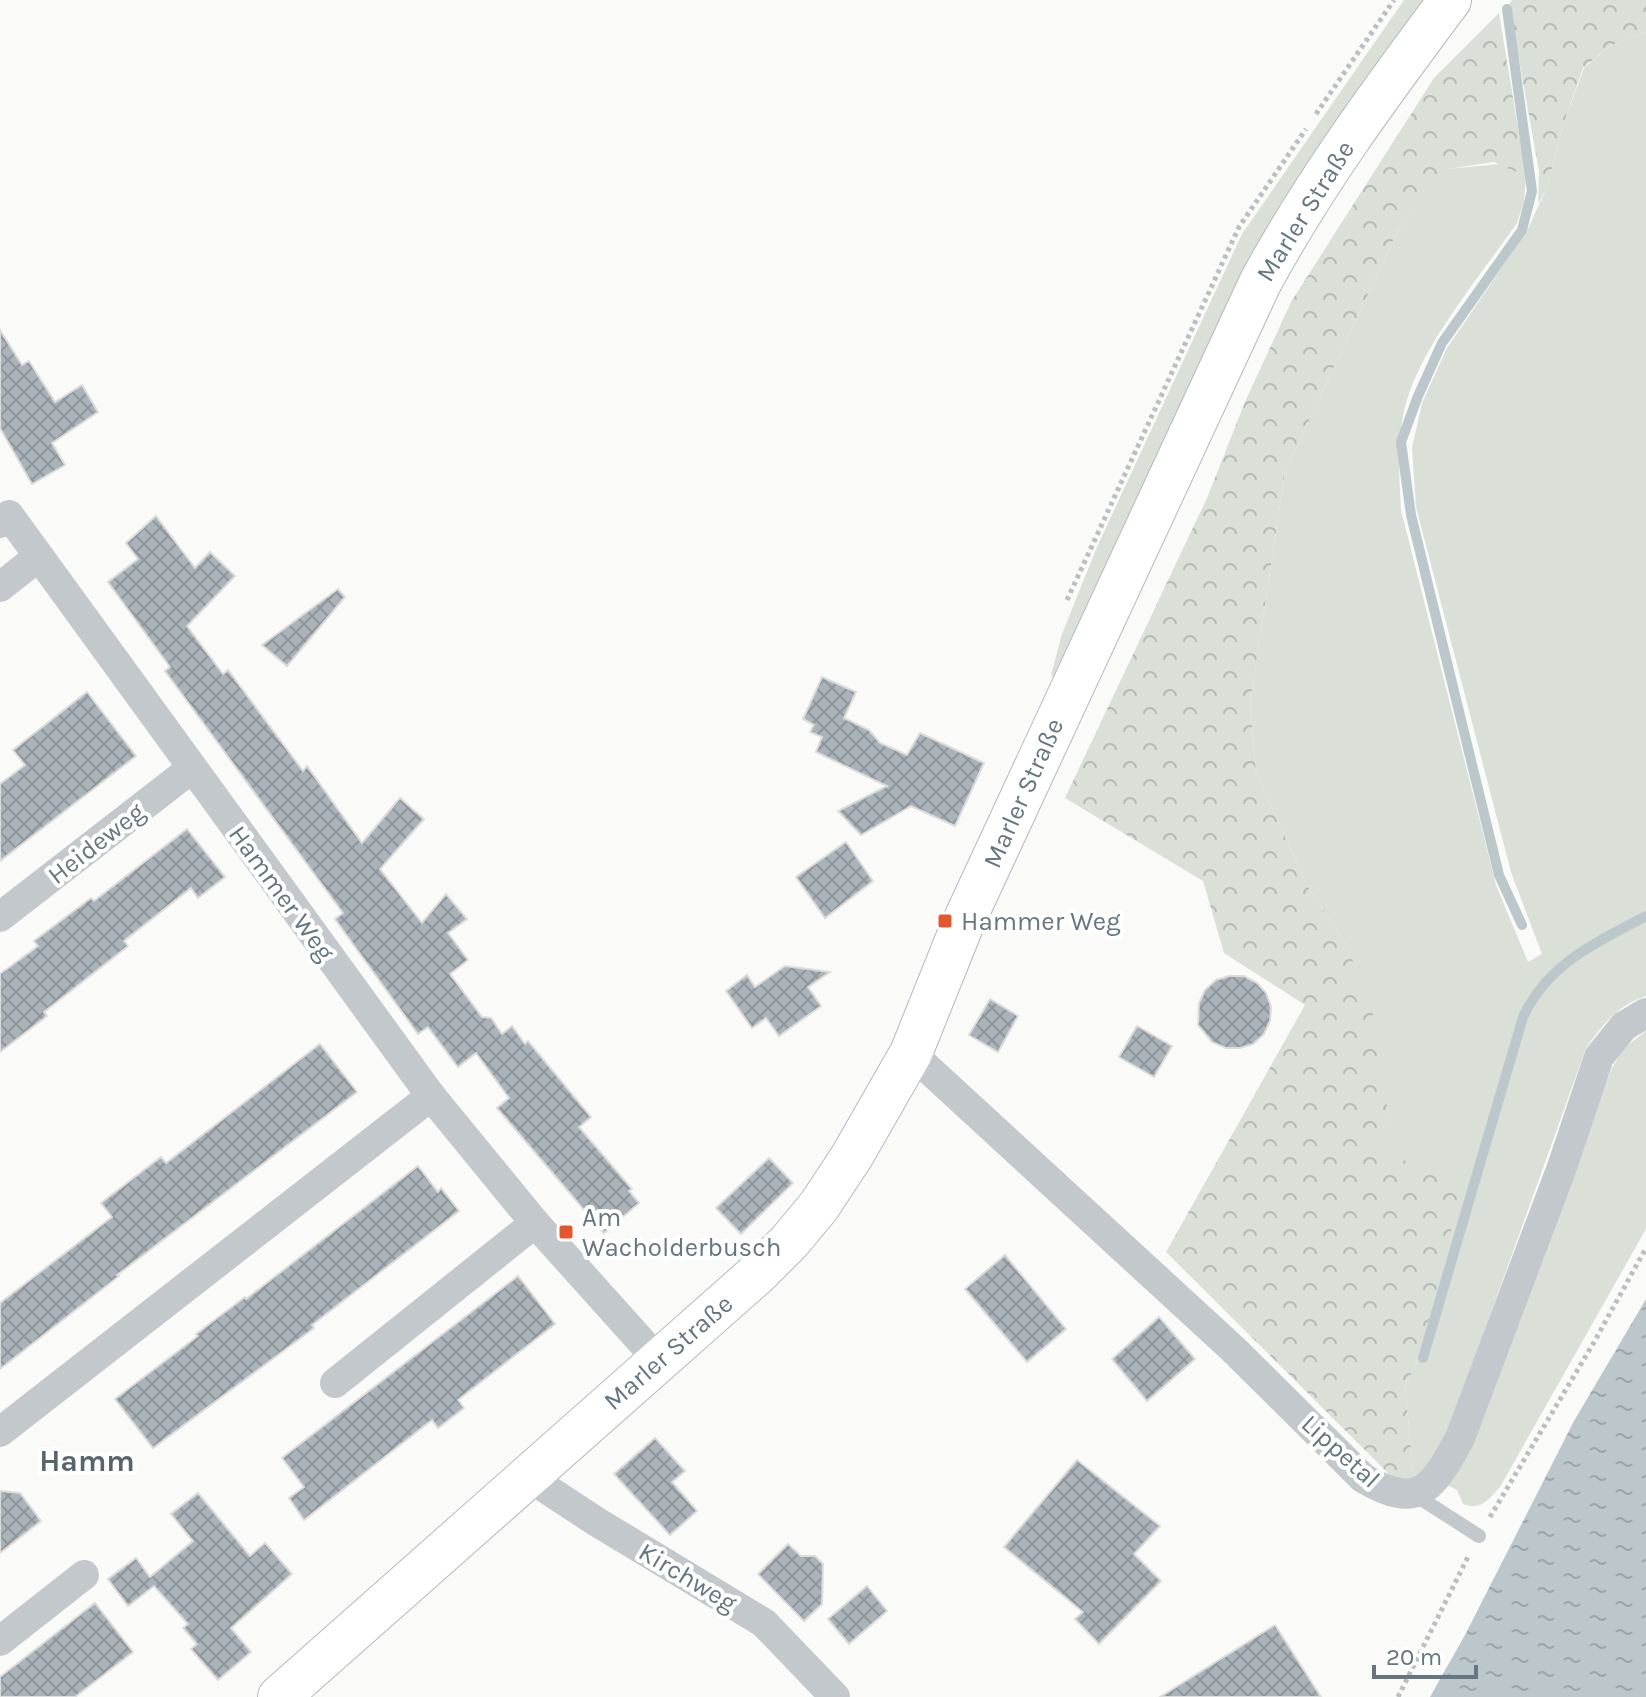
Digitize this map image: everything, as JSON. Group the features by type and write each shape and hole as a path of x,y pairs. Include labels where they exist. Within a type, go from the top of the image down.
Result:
{"main road":[{"name":"Marler Straße","path":"279,1697 758,1273 819,1206 852,1156 911,1053 964,921 1260,283 1292,223 1368,111 1450,0"}],"street":[{"name":"Hammer Weg","path":"3,513 431,1096 535,1223 659,1361"},
{"path":"0,587 38,557"},
{"name":"Heideweg","path":"0,917 191,769"},
{"name":"Lippetal","path":"911,1053 1233,1349 1363,1478 1387,1492 1412,1493 1439,1475 1460,1438 1562,1167 1599,1057 1624,1026 1646,1013"},
{"path":"0,1432 431,1096"},
{"path":"335,1383 535,1223"},
{"name":"Kirchweg","path":"527,1476 764,1623 835,1697"},
{"path":"0,1641 84,1575"}],"lane":[{"path":"1412,1493 1479,1536"}],"path":[{"path":"1398,1697 1479,1536 1646,1248"}],"green space":[{"path":"1404,0 1427,0 1054,678 1051,675 1062,634 1097,547 1242,234"},
{"path":"1512,0 1646,0 1646,32 1610,46 1583,68 1564,122 1547,187 1538,204 1539,171 1509,4"},
{"path":"1499,13 1526,176 1494,162 1447,169 1398,230 1285,472 1250,704 1256,772 1308,887 1347,946 1373,1015 1388,1113 1381,1152 1463,1182 1420,1356 1405,1385 1414,1482 1396,1481 1166,1252 1305,1005 1224,953 1203,881 1065,798 1207,498 1245,402 1291,302 1434,78"},
{"path":"1646,32 1646,996 1612,1017 1586,1048 1449,1430 1436,1461 1414,1482 1405,1385 1420,1356 1462,1182 1380,1153 1388,1113 1347,946 1308,887 1256,772 1250,704 1285,472 1398,230 1446,169 1499,164 1526,176 1524,202 1517,223 1455,309 1415,378 1404,414 1399,468 1401,510 1496,885 1528,962 1542,954 1511,872 1416,507 1412,448 1422,403 1447,348 1527,231 1547,187 1564,122 1584,68 1610,46"},
{"path":"1646,1031 1646,1229 1500,1487 1480,1505 1463,1504 1457,1490 1445,1484 1612,1068 1624,1048"}],"water":[{"path":"1646,1299 1646,1697 1430,1697 1574,1421"}],"building":[{"path":"0,330 22,365 29,361 55,402 82,385 98,412 52,443 65,465 32,484 0,428"},
{"path":"156,516 195,568 210,552 235,576 187,626 223,674 228,670 303,771 307,766 362,843 400,798 424,819 380,869 422,923 446,894 467,919 448,933 468,960 450,974 482,1017 491,1018 502,1034 512,1026 525,1044 528,1041 591,1117 579,1127 632,1189 629,1191 639,1203 604,1233 497,1108 509,1098 476,1053 458,1067 428,1027 418,1034 335,919 343,913 165,671 170,667 108,582 138,559 126,543"},
{"path":"338,589 345,597 287,666 262,645"},
{"path":"822,677 856,692 844,718 869,730 880,743 907,755 920,733 984,763 955,826 911,806 861,835 838,811 887,786 816,752 822,737 810,732 814,725 803,719"},
{"path":"87,692 136,756 0,861 0,784 25,765 13,750"},
{"path":"187,829 225,877 198,898 191,888 124,941 128,946 44,1012 47,1016 0,1052 0,974 38,946 34,941 91,898 94,901"},
{"path":"846,842 873,881 825,918 796,877"},
{"path":"785,966 830,972 808,987 821,1006 779,1036 766,1018 752,1028 726,991 747,975 755,987"},
{"path":"1244,976 1257,983 1266,993 1271,1007 1270,1021 1264,1034 1253,1044 1240,1048 1226,1048 1212,1042 1198,1025 1199,1003 1205,990 1216,980"},
{"path":"990,999 1018,1016 998,1052 969,1035"},
{"path":"1137,1026 1172,1046 1154,1077 1119,1057"},
{"path":"320,1044 357,1092 117,1275 0,1369 0,1303 112,1217 101,1203 161,1157 166,1163"},
{"path":"769,1158 793,1183 741,1234 716,1208"},
{"path":"418,1166 438,1192 441,1188 459,1211 312,1325 314,1328 153,1448 115,1399"},
{"path":"1005,1255 1066,1329 1027,1362 965,1289"},
{"path":"518,1276 555,1324 458,1400 464,1408 438,1428 432,1420 304,1520 289,1498 304,1487 282,1458"},
{"path":"1159,1317 1195,1359 1147,1401 1112,1359"},
{"path":"655,1438 685,1471 672,1482 697,1511 670,1535 614,1474"},
{"path":"1077,1460 1160,1526 1134,1554 1161,1581 1099,1644 1075,1619 1083,1612 1004,1547"},
{"path":"0,1491 20,1493 41,1521 0,1553"},
{"path":"198,1493 250,1556 265,1543 292,1574 231,1628 251,1652 218,1680 191,1649 197,1644 183,1628 188,1624 154,1586 128,1606 108,1579 136,1558 150,1577 193,1541 171,1514"},
{"path":"788,1544 801,1556 815,1556 823,1564 822,1604 804,1621 758,1574"},
{"path":"867,1586 887,1611 849,1644 828,1619"},
{"path":"95,1603 133,1652 75,1697 0,1697 0,1677"},
{"path":"1275,1625 1321,1697 1160,1697"}],"waterway":[{"path":"1507,9 1532,191 1522,230 1442,343 1401,442 1411,515 1499,875 1522,925"},
{"path":"1423,1358 1523,1017 1533,998 1560,968 1575,956 1646,916"}],"place":[{"name":"Hammer Weg","path":"945,921"},
{"name":"Am Wacholderbusch","path":"566,1232"}],"district":[{"name":"Hamm","path":"87,1461"}]}
